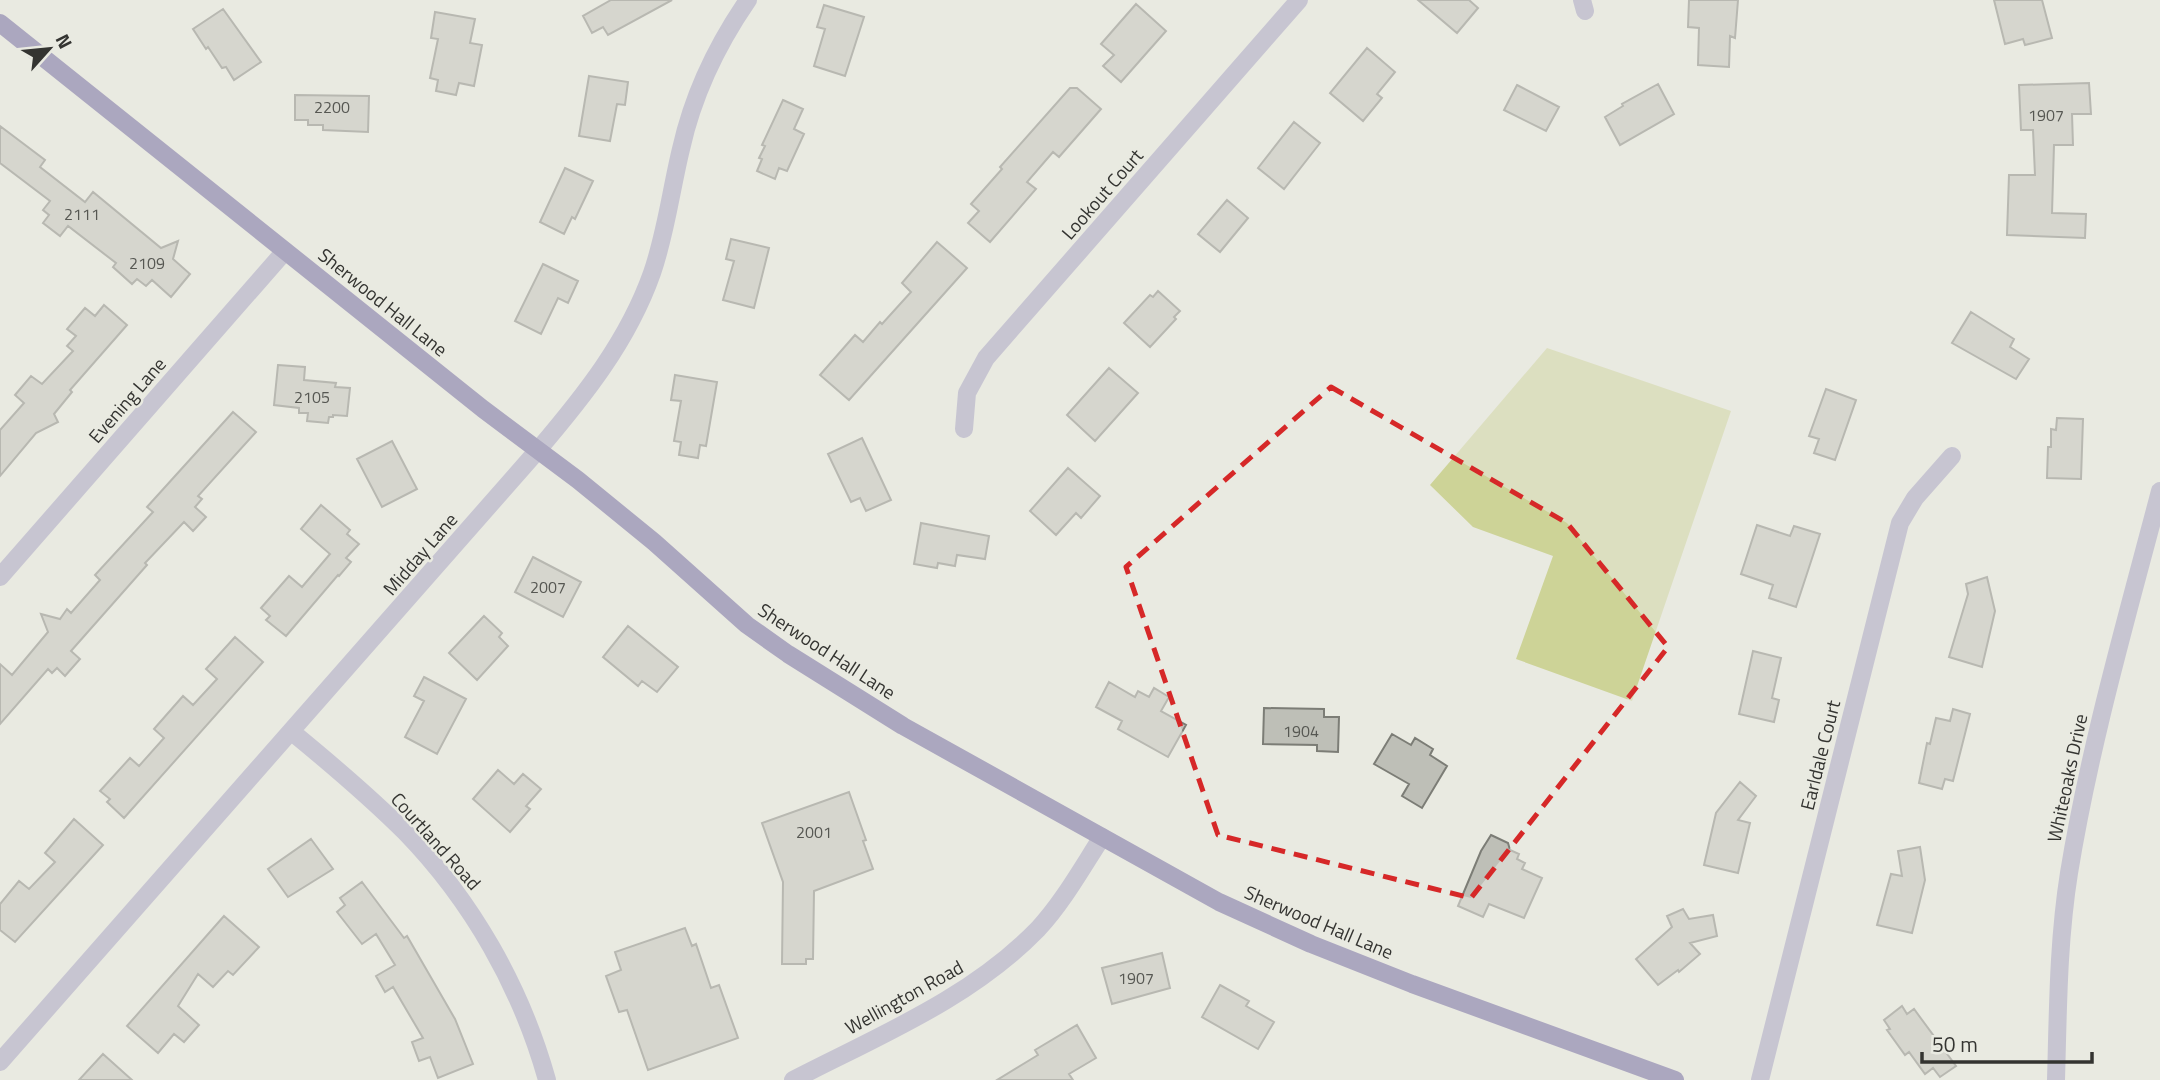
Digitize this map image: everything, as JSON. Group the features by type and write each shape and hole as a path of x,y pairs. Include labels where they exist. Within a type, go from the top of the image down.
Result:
{"main road":[{"name":"Sherwood Hall Lane","path":"0,23 483,410 654,542 747,625 788,654 903,726 1219,902 1311,944 1424,989 1675,1080"}],"street":[{"name":"Midday Lane","path":"0,1062 538,450 604,367 638,307 660,247 681,146 699,90 722,41 748,0"},
{"name":"Lookout Court","path":"964,429 967,393 986,358 1299,0"},
{"name":"Evening Lane","path":"0,577 285,251"},
{"name":"Earldale Court","path":"1760,1080 1900,523 1915,498 1952,456"},
{"name":"Whiteoaks Drive","path":"2056,1080 2059,969 2069,874 2098,726 2160,491"},
{"name":"Courtland Road","path":"292,732 355,784 405,832 440,871 468,909 501,964 520,1003 547,1080"},
{"name":"Wellington Road","path":"793,1080 946,1001 973,985 1008,958 1062,900 1102,837"}],"highlighted area":[{"path":"1331,387 1567,523 1668,647 1471,898 1218,835 1126,567"}],"green space":[{"path":"1547,348 1731,411 1632,701 1516,659 1553,556 1473,527 1430,485"}],"building":[{"path":"611,0 672,0 608,35 603,27 592,33 583,16"},
{"path":"1418,0 1469,0 1478,8 1457,33"},
{"path":"1689,0 1738,0 1735,38 1730,36 1729,67 1698,65 1699,28 1688,27"},
{"path":"1994,0 2042,0 2052,38 2025,45 2023,39 2005,44"},
{"path":"1136,4 1166,31 1121,82 1103,66 1114,55 1101,44"},
{"path":"824,5 864,17 845,76 814,66 825,29 817,27"},
{"path":"223,9 261,62 234,80 208,47 206,49 193,29"},
{"path":"435,12 475,19 470,43 482,45 474,86 459,83 456,95 436,91 438,80 430,78 438,39 431,38"},
{"path":"1367,48 1395,72 1377,94 1382,98 1363,121 1330,93"},
{"path":"589,76 628,82 625,105 617,104 610,141 579,136"},
{"path":"2089,83 2091,114 2072,114 2073,145 2054,145 2052,213 2086,214 2085,238 2007,235 2009,175 2035,175 2033,130 2021,130 2019,85"},
{"path":"1658,84 1674,114 1620,145 1605,117"},
{"path":"1517,85 1559,107 1546,131 1504,110"},
{"path":"1070,88 1077,88 1101,109 1059,157 1053,152 1027,182 1036,189 990,242 968,223 979,211 971,204"},
{"path":"295,95 369,96 368,132 323,130 323,125 308,125 308,120 295,120"},
{"path":"783,100 803,109 794,129 804,134 787,171 779,168 775,179 757,171 765,146 762,145"},
{"path":"1294,122 1320,143 1284,189 1258,168"},
{"path":"0,126 45,160 40,167 85,202 93,192 161,248 178,241 173,259 190,274 171,297 152,280 146,286 137,279 132,284 113,267 116,263 68,226 60,236 43,223 49,215 43,210 50,201 0,163"},
{"path":"565,168 593,181 575,219 572,217 564,234 540,222"},
{"path":"1227,200 1248,218 1220,252 1198,234"},
{"path":"731,239 769,248 754,308 723,300 734,261 726,259"},
{"path":"937,242 967,268 849,400 820,375 855,335 863,342 911,292 902,283"},
{"path":"543,264 578,281 568,303 558,298 541,334 515,321"},
{"path":"1158,291 1180,311 1150,347 1124,323 1150,295 1153,297"},
{"path":"104,305 127,325 70,390 72,392 54,414 58,422 36,433 0,476 0,430 24,403 15,395 31,376 42,384 73,351 67,346 76,336 67,329 85,308 95,316"},
{"path":"1971,312 2014,339 2010,347 2029,359 2016,379 1952,343"},
{"path":"278,365 305,367 304,380 336,383 335,387 350,388 347,416 333,415 329,417 328,423 307,421 308,413 299,413 299,408 274,405"},
{"path":"1109,368 1138,393 1095,441 1067,415"},
{"path":"675,375 717,382 706,446 700,445 698,458 679,455 681,442 674,441 681,401 671,400"},
{"path":"1826,389 1856,400 1835,460 1814,453 1819,439 1809,436"},
{"path":"233,412 256,432 198,496 202,499 195,507 206,517 193,531 184,522 145,563 147,565 71,651 80,659 65,676 57,668 52,673 48,669 0,724 0,664 12,675 48,632 41,614 60,619 67,609 71,613 100,580 95,575 153,512 147,507"},
{"path":"2057,418 2083,419 2081,479 2047,478 2051,429 2056,430"},
{"path":"862,438 891,500 866,511 860,498 851,502 828,454"},
{"path":"392,441 417,489 382,507 357,459"},
{"path":"1068,468 1100,496 1081,518 1076,513 1056,535 1030,511"},
{"path":"321,505 350,530 347,534 359,544 346,558 351,562 286,636 266,620 270,616 261,608 289,576 302,587 330,554 301,529"},
{"path":"921,523 989,536 985,559 957,555 955,566 938,563 937,568 914,564"},
{"path":"1757,525 1790,536 1794,526 1820,534 1796,607 1769,598 1773,585 1741,574"},
{"path":"533,557 581,582 563,617 515,592"},
{"path":"1987,577 1995,611 1982,667 1949,657 1968,594 1966,584"},
{"path":"484,616 502,633 499,637 508,646 477,680 449,653"},
{"path":"628,626 678,667 657,692 642,681 638,686 603,657"},
{"path":"235,637 263,662 124,818 107,802 110,799 100,791 130,758 139,766 164,738 154,729 183,696 193,705 217,679 206,669"},
{"path":"1753,651 1781,658 1772,698 1779,700 1774,722 1739,714"},
{"path":"424,677 466,699 437,754 405,737 424,701 414,696"},
{"path":"1109,682 1135,697 1138,691 1149,697 1154,688 1169,697 1161,711 1186,725 1168,757 1118,729 1122,721 1096,707"},
{"path":"1264,708 1324,709 1324,717 1339,717 1338,752 1317,751 1317,745 1263,744"},
{"path":"1953,709 1970,714 1953,781 1945,779 1942,789 1919,783 1927,743 1930,744 1936,718 1950,721"},
{"path":"1392,734 1411,745 1415,738 1433,749 1430,755 1447,766 1422,808 1402,796 1409,784 1374,764"},
{"path":"498,770 514,784 523,774 541,789 526,806 530,809 510,832 473,799"},
{"path":"1740,782 1756,796 1738,820 1750,823 1738,873 1704,865 1716,813"},
{"path":"849,792 873,869 814,891 813,959 806,959 806,964 782,964 783,882 762,823"},
{"path":"74,819 103,845 15,942 0,930 0,904 19,881 29,889 55,862 45,853"},
{"path":"1491,835 1508,843 1510,850 1519,854 1517,859 1525,863 1522,869 1542,878 1524,918 1489,904 1483,917 1458,906 1481,851"},
{"path":"311,839 333,869 288,897 268,869"},
{"path":"1920,847 1925,880 1912,933 1877,925 1891,874 1902,876 1898,851"},
{"path":"362,882 404,938 407,936 455,1019 473,1064 438,1078 430,1057 419,1061 412,1042 423,1038 393,987 385,992 376,976 395,965 376,934 362,944 337,912 345,905 340,898"},
{"path":"1683,909 1689,919 1713,915 1717,936 1690,943 1700,954 1658,985 1636,959 1672,927 1667,916"},
{"path":"224,916 259,947 233,975 228,971 213,987 198,974 178,1006 199,1025 184,1042 174,1034 158,1053 127,1026"},
{"path":"685,928 692,946 696,944 711,988 719,985 738,1038 648,1070 627,1010 619,1012 606,976 621,970 615,952"},
{"path":"1162,953 1170,988 1112,1004 1102,968"},
{"path":"1220,985 1249,1001 1246,1006 1274,1022 1258,1049 1202,1017"},
{"path":"1902,1006 1907,1014 1914,1009 1956,1066 1940,1077 1933,1068 1925,1074 1909,1052 1905,1055 1887,1030 1890,1029 1884,1020"},
{"path":"1077,1025 1096,1058 1069,1074 1073,1080 997,1080 1038,1055 1035,1050"},
{"path":"103,1054 132,1080 79,1080"}]}
